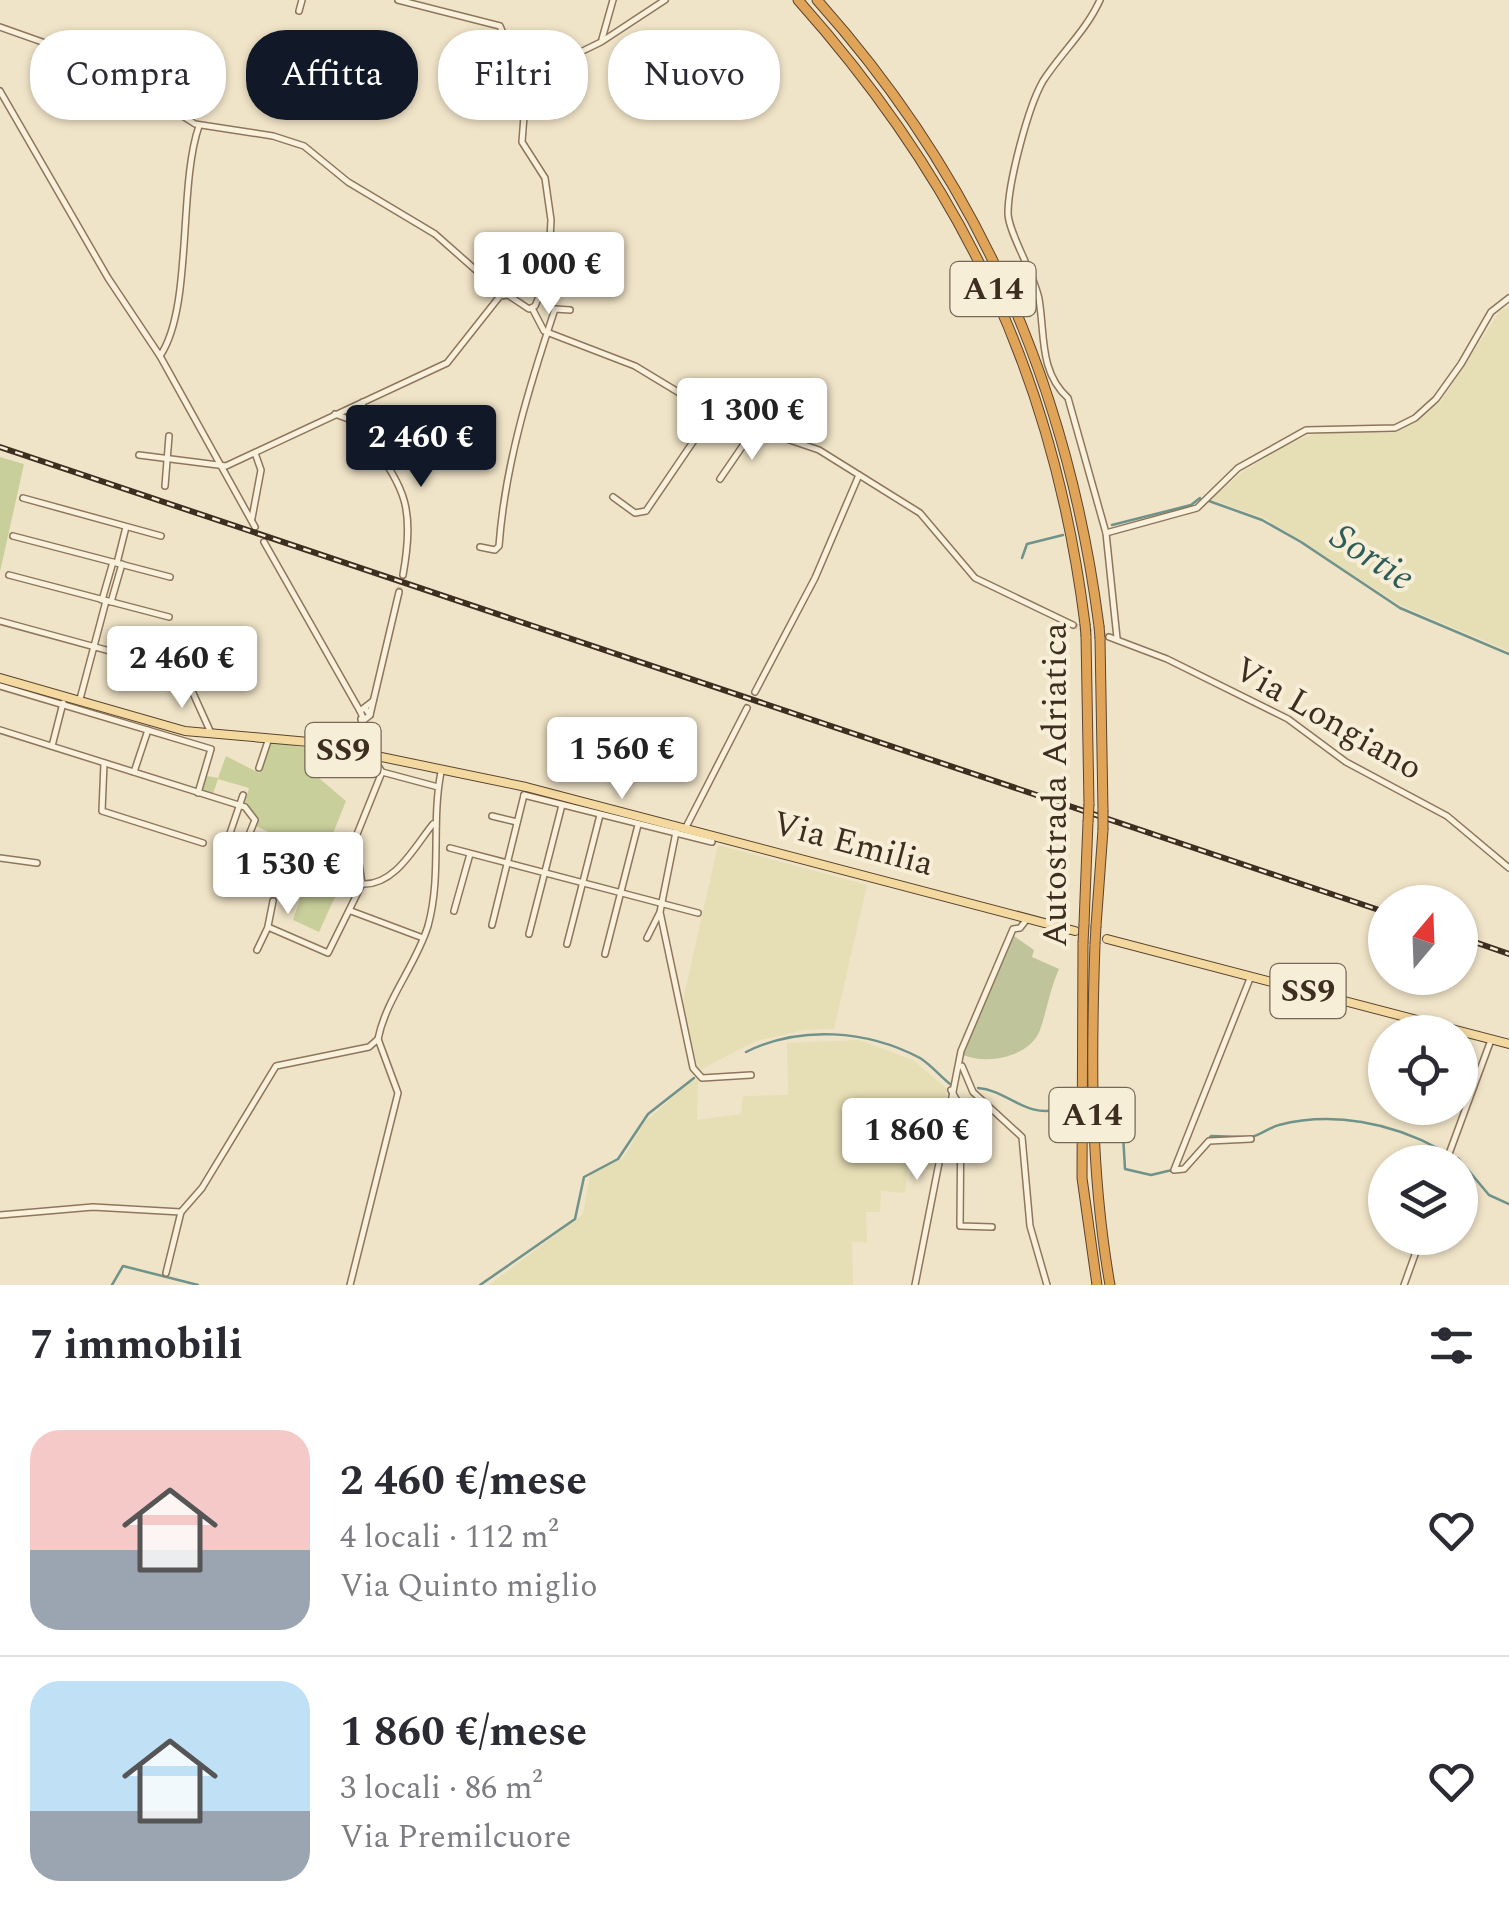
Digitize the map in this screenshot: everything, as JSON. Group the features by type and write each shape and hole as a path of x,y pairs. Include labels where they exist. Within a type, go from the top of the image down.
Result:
{"highway":[{"name":"Autostrada Adriatica","path":"798,0 882,101 961,223 1018,340 1062,486 1086,624 1089,804 1083,943 1082,1178 1097,1285"},
{"name":"Autostrada Adriatica","path":"817,0 888,85 962,197 1023,321 1074,484 1099,626 1109,638 1090,1077 1094,1179 1110,1285"}],"main road":[{"name":"Via Emilia","path":"0,678 185,736 211,733 269,738 374,757 525,791 1074,931"},
{"name":"SS9","path":"1106,939 1509,1044"}],"street":[{"path":"300,11 302,0"},
{"path":"398,0 500,26 501,30"},
{"path":"601,42 613,0"},
{"path":"620,30 665,0"},
{"path":"1100,0 1085,27 1042,83 1031,110 1008,215 1037,288 1042,319 1040,339 1057,388 1068,398 1106,533 1109,638"},
{"path":"606,26 610,30"},
{"path":"0,27 96,61 199,126 298,142 348,182 435,234 504,295 532,308 544,331 635,366 713,413 800,440 928,520 975,578 1073,625"},
{"path":"588,48 608,38"},
{"path":"0,91 108,278 160,356 253,524 261,470 255,453"},
{"path":"524,120 522,142 545,178 552,233 548,276 532,308"},
{"path":"160,356 180,278 187,170 199,126"},
{"path":"139,455 220,466 255,453 446,363 504,295"},
{"path":"1106,533 1197,508 1238,468 1306,430 1395,428 1414,418 1436,399 1491,312 1509,298"},
{"path":"480,546 495,550 499,546 504,484 537,374 544,331 555,309 570,310"},
{"path":"359,423 357,412 365,400"},
{"path":"348,406 357,412"},
{"path":"348,406 349,415"},
{"path":"613,497 635,513 646,511 713,413"},
{"path":"332,414 349,415 359,423 400,486 409,510 402,575"},
{"path":"720,479 756,427"},
{"path":"165,486 169,436"},
{"path":"755,692 822,564 859,475"},
{"path":"23,498 161,536"},
{"path":"80,700 126,526"},
{"path":"13,536 170,577"},
{"path":"264,542 365,714"},
{"path":"8,575 168,617"},
{"path":"399,592 375,699 365,714 364,732 382,772 438,787"},
{"path":"0,621 186,676 211,733"},
{"name":"Via Longiano","path":"1109,638 1288,720 1346,762 1447,816 1509,868"},
{"name":"Via Emilia","path":"0,686 104,711 148,730 185,736"},
{"path":"52,746 62,703"},
{"path":"647,938 660,912 679,830 747,708"},
{"path":"0,730 239,805 254,816 244,847"},
{"path":"134,772 148,730"},
{"path":"185,736 211,749 198,793"},
{"path":"259,768 269,738"},
{"path":"104,763 102,811 203,843"},
{"path":"350,859 382,772"},
{"path":"166,1273 181,1212 202,1188 276,1066 369,1047 378,1039 423,938 436,885 433,824 441,772"},
{"path":"492,925 525,791"},
{"name":"Via Emilia","path":"525,791 562,805 679,830 712,842"},
{"path":"228,839 243,794"},
{"path":"530,934 562,805"},
{"path":"567,944 600,815"},
{"path":"492,816 518,822"},
{"path":"362,884 376,884 393,871 433,824"},
{"path":"605,954 638,824"},
{"path":"268,927 328,953 362,884 359,863 302,837 278,892"},
{"path":"450,848 698,914"},
{"path":"454,911 470,854"},
{"path":"0,858 37,864"},
{"path":"257,950 268,927 273,900"},
{"path":"350,912 423,938"},
{"path":"660,912 697,1075 751,1075"},
{"path":"1016,916 960,1051 961,1064 973,1092 1022,1137 1030,1226 1047,1285"},
{"path":"1013,928 1020,928 1027,919"},
{"path":"1251,976 1174,1170 1179,1172 1209,1141 1251,1139"},
{"path":"350,1285 398,1093 378,1039"},
{"path":"1452,1145 1492,1040"},
{"path":"915,1285 951,1090 961,1064"},
{"path":"951,1090 960,1108 960,1226 992,1228"},
{"path":"0,1214 93,1207 181,1212"},
{"path":"1404,1285 1414,1255"}],"shaded area":[{"path":"1509,307 1509,651 1402,606 1266,519 1211,499 1244,471 1293,441 1326,431 1394,433 1418,421 1441,401 1500,311"},
{"path":"718,845 867,885 834,1029 804,1030 756,1041 698,1071 683,1000"},
{"path":"859,1040 913,1060 947,1089 933,1170 923,1169 924,1156 909,1155 905,1193 881,1191 880,1212 866,1212 867,1242 852,1242 853,1285 489,1285 583,1214 590,1174 623,1158 645,1122 689,1082 698,1080 697,1120 741,1114 743,1096 788,1095 787,1043"}],"green space":[{"path":"0,457 24,464 0,572"},
{"path":"272,742 331,752 320,779 346,801 330,841 347,852 302,832 295,845 256,826 255,814 244,805 249,788 218,779 213,794 202,791 207,776 218,778 226,756 259,773"},
{"path":"313,861 345,875 319,932 293,920"},
{"path":"1014,936 1034,950 1032,957 1059,969 1040,1030 1027,1047 1007,1056 984,1059 963,1055"}],"waterway":[{"name":"Sortie","path":"1112,525 1191,505 1200,498"},
{"name":"Sortie","path":"1209,501 1262,520 1400,608 1509,654"},
{"name":"Sortie","path":"1022,558 1027,544 1063,535"},
{"path":"746,1052 789,1038 833,1034 856,1037 878,1041 920,1058 950,1084"},
{"path":"480,1285 575,1219 584,1177 618,1159 648,1114 694,1078"},
{"path":"978,1088 1037,1110 1059,1109"},
{"path":"1116,1112 1122,1117 1125,1169 1151,1175 1172,1170"},
{"path":"1251,1137 1276,1126 1320,1119 1382,1126 1431,1145"},
{"path":"1195,1154 1211,1136 1243,1137"},
{"path":"1478,1182 1489,1195 1509,1204"},
{"path":"112,1285 123,1266 198,1285"}],"tunnel":[{"path":"399,592 403,575"},
{"path":"1073,625 1109,637"}],"railway":[{"path":"0,447 1368,906"},
{"path":"1478,943 1509,954"}]}
